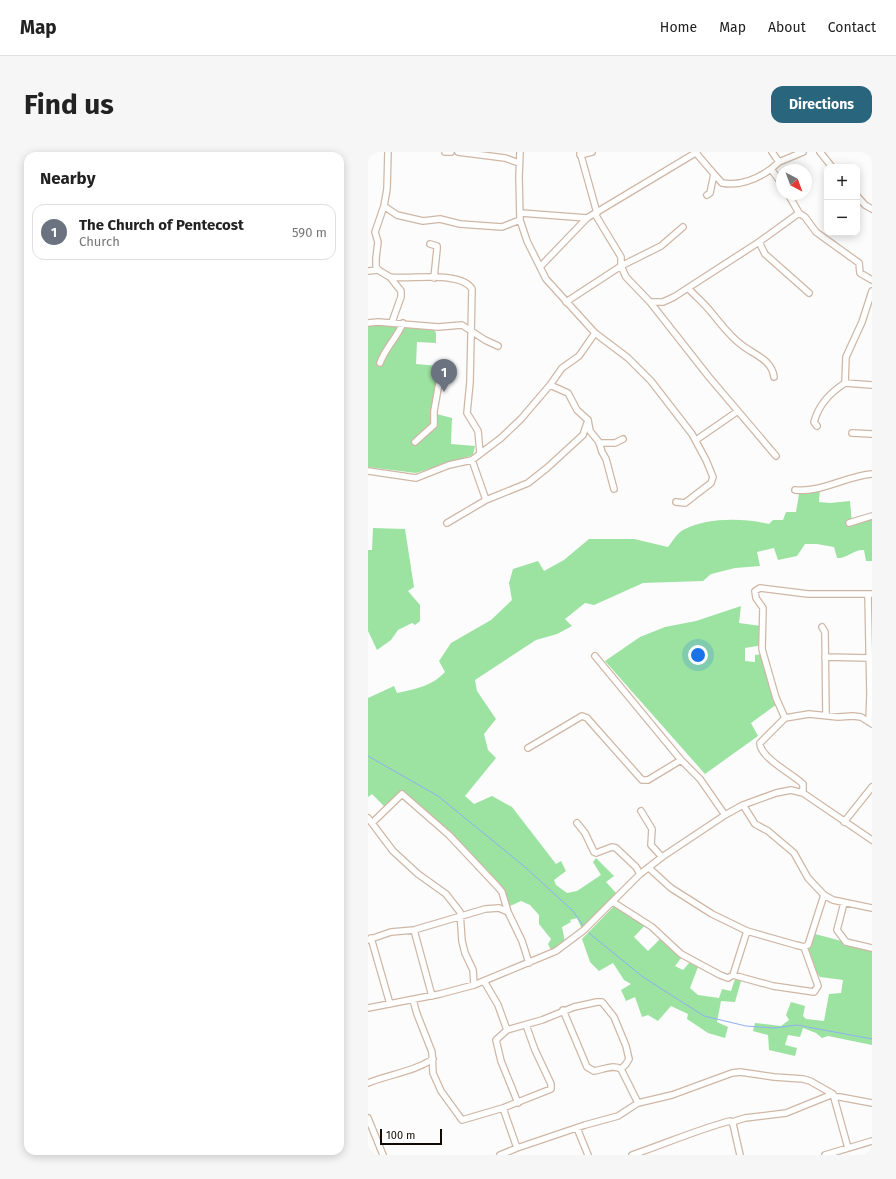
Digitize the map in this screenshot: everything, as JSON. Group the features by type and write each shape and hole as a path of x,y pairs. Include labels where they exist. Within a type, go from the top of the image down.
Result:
{"street":[{"path":"378,270 376,266 376,249 378,242 375,232 384,206 387,189 388,152"},
{"path":"444,152 451,152"},
{"path":"458,152 505,158 519,163"},
{"path":"520,152 520,220 527,241 546,279 595,333 628,358 642,371 696,440 713,477 711,483 685,503 676,502"},
{"path":"592,152 580,154 596,214 621,257 621,266 626,277 650,302 738,411 753,426 760,439 776,456"},
{"path":"540,267 587,218 596,214 696,152 722,183 734,185 743,183 771,169 779,162 803,152"},
{"path":"772,152 779,162"},
{"path":"820,152 830,164"},
{"path":"771,169 776,176"},
{"path":"707,195 710,193 714,174"},
{"path":"860,199 872,210"},
{"path":"791,200 798,213 805,217 816,232 859,263 860,273 872,280"},
{"path":"384,206 397,215 423,222 440,219 460,224 502,227 520,220"},
{"path":"521,213 587,218"},
{"path":"650,302 663,302 674,297 759,242 798,213"},
{"path":"566,302 621,266 661,246 683,227"},
{"path":"759,242 766,254 809,294"},
{"path":"430,244 437,246 438,249 434,278"},
{"path":"368,271 378,270 390,277 402,279 415,277 462,280 472,289 472,330 467,413 478,431 480,453"},
{"path":"390,277 401,291 401,297 392,322"},
{"path":"688,288 711,311 722,327 742,345 770,364 774,377"},
{"path":"845,383 846,357 862,322 872,291"},
{"path":"368,323 392,322 438,327 462,326 472,330 485,340 498,346"},
{"path":"380,363 386,350 396,340 403,323"},
{"path":"368,471 416,478 449,465 472,460 501,438 521,419 550,385 562,368 579,356 595,333"},
{"path":"414,442 434,425 434,412 441,372"},
{"path":"817,426 814,422 821,405 832,392 845,383 872,385"},
{"path":"550,385 568,393 577,410 588,420 590,431 600,443 602,452 608,463 614,489"},
{"path":"696,440 738,411"},
{"path":"447,522 486,500 528,483 547,468 582,435 588,420"},
{"path":"852,433 872,434"},
{"path":"600,443 615,443 623,439"},
{"path":"472,460 486,500"},
{"path":"795,490 806,491 862,475 872,474"},
{"path":"849,524 872,516"},
{"path":"785,718 776,698 762,649 763,608 756,598 755,591 760,588 808,594 870,594 870,723"},
{"path":"822,627 825,632 826,715"},
{"path":"595,656 681,760 700,779 725,814"},
{"path":"825,657 869,658"},
{"path":"802,793 803,784 786,772 761,750 760,746 764,736 785,718 809,714 861,717 870,723"},
{"path":"528,748 582,716 586,718 642,780 648,780 681,760"},
{"path":"844,822 872,787"},
{"path":"368,1008 414,1000 474,985 529,963 564,946 613,902 640,874 662,857 725,814 743,805 784,790 802,793 872,840"},
{"path":"372,823 402,794 407,797 419,810 449,835 502,892 508,912 522,941 529,963"},
{"path":"743,805 755,824 768,831 794,853 808,878 824,895 833,900 844,903 872,908"},
{"path":"641,811 652,829 650,845 662,857"},
{"path":"368,818 382,838 408,866 446,894 460,912 462,941 473,970 474,985"},
{"path":"577,823 585,832 594,852 596,853 612,847 616,848 636,867 640,874"},
{"path":"649,868 671,888 712,914 747,931 788,944 804,946 810,941 824,895"},
{"path":"613,902 652,927 688,959 728,978 733,975 747,931"},
{"path":"844,903 837,930 846,942 872,948"},
{"path":"390,1004 369,939 391,932 414,930 437,922 461,917 489,908 499,908 508,912"},
{"path":"414,930 432,996"},
{"path":"733,975 773,986 814,992 818,986 817,981 811,970 804,946"},
{"path":"484,981 498,1005 507,1030"},
{"path":"414,1000 433,1059 432,1067 441,1092 461,1119 464,1120 518,1103 551,1089 551,1084 535,1050 526,1025"},
{"path":"518,1103 496,1043 497,1039 507,1030 526,1025 563,1010 597,1002 602,1002 606,1005 614,1017 628,1053 626,1064 621,1069"},
{"path":"563,1010 582,1056 590,1070 618,1067 621,1069 638,1103"},
{"path":"368,1083 384,1076 404,1073 433,1059"},
{"path":"500,1155 577,1128 618,1116 638,1103 672,1095 724,1075 740,1072 774,1077 803,1079 810,1081 834,1096 836,1110 848,1148"},
{"path":"632,1155 708,1126 746,1118 786,1113 834,1096 872,1103"},
{"path":"503,1108 517,1148"},
{"path":"368,1118 383,1155"},
{"path":"732,1122 740,1155"},
{"path":"577,1128 588,1155"},
{"path":"825,1155 872,1141"},
{"path":"650,1149 655,1155"}],"green space":[{"path":"368,325 433,328 436,333 436,343 417,342 416,364 438,366 433,413 452,418 451,444 475,446 473,455 416,473 368,467"},
{"path":"820,488 819,502 830,503 850,501 852,524 872,519 872,561 866,561 864,550 837,558 834,547 817,544 805,544 797,556 778,560 774,548 757,552 760,566 735,568 711,574 703,581 643,583 594,605 585,603 565,619 572,626 557,634 536,640 475,680 477,691 496,719 484,734 488,750 496,758 465,796 474,804 492,796 512,807 556,864 561,861 566,871 554,880 556,885 567,893 577,891 601,875 593,862 596,858 614,876 606,882 617,894 582,929 577,918 570,920 571,922 562,927 565,942 551,950 548,944 551,939 539,924 539,915 530,905 521,901 510,906 503,890 483,866 443,827 402,791 386,808 372,794 368,797 368,698 394,686 397,693 429,684 440,677 445,672 439,661 451,643 491,620 512,600 509,583 513,569 538,561 544,571 564,560 589,539 634,539 668,547 681,531 703,523 737,520 769,524 773,520 783,520 786,512 796,512 799,494"},
{"path":"373,528 405,529 414,587 408,591 420,605 420,621 415,625 412,623 398,630 391,640 377,650 368,631 368,550 372,550"},
{"path":"741,606 739,623 761,626 763,645 745,648 745,661 755,662 755,655 763,654 777,704 751,723 758,736 705,774 605,661 640,637 665,627 696,621"},
{"path":"617,903 647,923 634,937 648,951 661,938 682,957 675,966 683,970 690,962 698,967 690,988 698,995 719,998 722,989 731,991 735,979 741,981 735,1002 721,1001 717,1022 728,1027 725,1038 708,1033 687,1019 688,1014 671,1006 658,1021 648,1015 642,1017 635,997 626,1001 621,990 631,984 624,980 613,963 599,971 590,962 582,939"},
{"path":"815,934 872,949 872,1045 828,1036 822,1038 816,1033 803,1028 800,1037 788,1035 785,1045 797,1048 795,1056 769,1050 768,1035 753,1031 755,1023 781,1026 789,1020 786,1015 791,1002 805,1006 803,1016 806,1019 824,1021 829,994 841,993 843,980 820,977 813,968 808,947"}],"waterway":[{"path":"368,756 438,796 525,867 573,911 584,927"},
{"path":"589,933 643,977 704,1016 746,1026 774,1028 797,1025 872,1039"}],"place":[{"name":"The Church of Pentecost","path":"444,392"}]}
